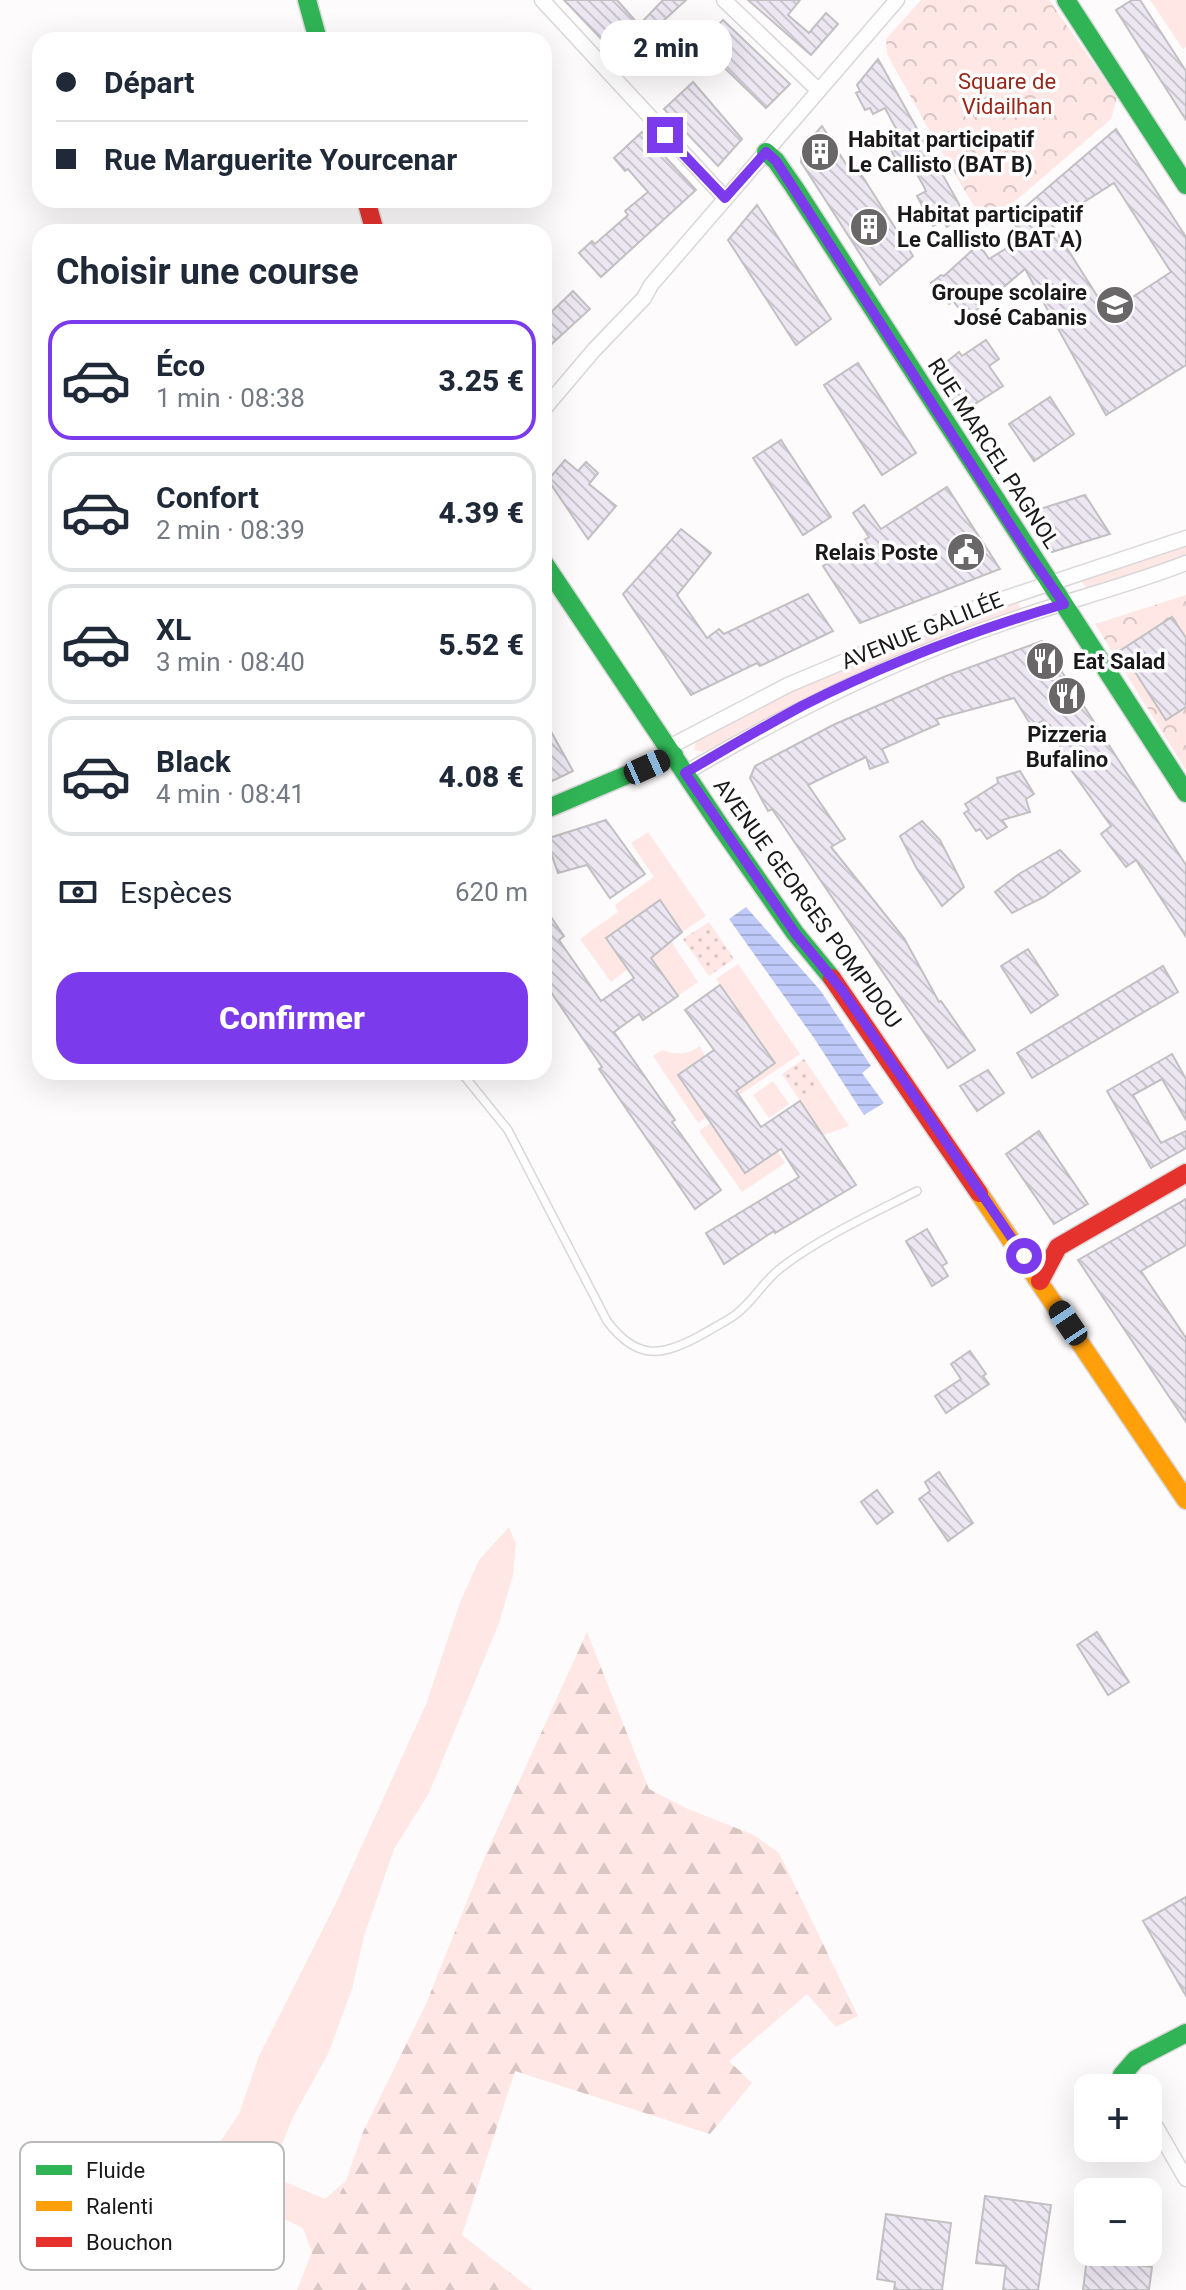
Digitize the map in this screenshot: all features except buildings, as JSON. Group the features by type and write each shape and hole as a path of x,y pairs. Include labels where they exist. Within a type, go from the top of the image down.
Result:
{"street":[{"path":"307,0 316,32"},
{"path":"542,0 725,198"},
{"path":"724,0 818,90"},
{"path":"552,400 644,298 651,285 897,0"},
{"path":"1066,0 1186,185"},
{"name":"RUE MARCEL PAGNOL","path":"766,152 776,161 803,201 1186,793"},
{"name":"AVENUE GALILÉE","path":"671,751 788,685 864,652 1048,582 1186,538"},
{"name":"AVENUE GALILÉE","path":"685,773 803,706 840,689 993,626 1186,563"},
{"name":"AVENUE GEORGES POMPIDOU","path":"552,575 795,933 842,990 1186,1500"},
{"path":"552,806 671,751"},
{"path":"1040,1281 1058,1247 1186,1173"},
{"path":"1123,2074 1136,2059 1186,2033"},
{"path":"1162,2137 1186,2179"}],"lane":[{"path":"467,1080 508,1130 607,1321 619,1337 640,1349 663,1352 736,1315 781,1268 842,1229 917,1191"}],"green space":[{"name":"Square de Vidailhan","path":"921,0 1049,0 1117,97 1111,119 986,226 887,54 886,39"},
{"path":"1150,0 1186,0 1186,47 1183,49"},
{"path":"1186,543 1186,558 1087,590 1080,578"},
{"path":"1186,595 1186,770 1095,624"},
{"path":"1015,599 1023,611 832,686 703,752 694,750 696,741 820,677"},
{"path":"648,832 706,916 682,932 660,901 628,969 611,982 580,939 618,912 615,905 654,877 631,843"},
{"path":"709,922 734,959 709,976 683,939"},
{"path":"670,940 698,982 678,996 651,958"},
{"path":"738,964 800,1054 698,1123 653,1056 662,1050 681,1053 700,1046 705,1056 678,1075 705,1113 775,1063 716,979"},
{"path":"804,1059 821,1084 799,1099 782,1074"},
{"path":"773,1081 789,1104 769,1118 753,1095"},
{"path":"821,1084 849,1126 824,1135 799,1099"},
{"path":"742,1101 749,1111 717,1133 745,1173 777,1151 785,1163 742,1192 699,1131"},
{"path":"509,1527 516,1544 513,1575 499,1623 429,1793 394,1849 364,1936 352,1989 328,2054 293,2117 283,2142 220,2142 239,2114 259,2056 335,1905 427,1702 459,1605 479,1560"},
{"path":"587,1632 649,1789 688,1809 754,1835 779,1853 858,2016 836,2027 807,1994 729,2061 752,2083 710,2134 515,2071 462,2235 532,2290 297,2290 346,2181 363,2132 426,2004 486,1854"},
{"path":"284,2181 325,2199 346,2181 312,2252 303,2228 284,2219"}],"water":[{"path":"746,907 820,990 871,1066 862,1073 884,1103 864,1115 814,1038 729,919"}],"traffic: fast":[{"path":"307,0 316,32"},
{"path":"1066,0 1186,185"},
{"path":"766,152 794,187 1186,793"},
{"path":"552,575 721,827 795,933 832,978"},
{"path":"552,807 674,755"},
{"path":"1123,2074 1136,2059 1186,2033"}],"traffic: slow":[{"path":"979,1193 1186,1500"}],"traffic: jam":[{"path":"368,208 373,224"},
{"path":"832,978 979,1193"},
{"path":"1040,1281 1058,1247 1186,1173"}],"place":[{"name":"Habitat participatif Le Callisto (BAT B)","path":"820,152"},
{"name":"Habitat participatif Le Callisto (BAT A)","path":"869,227"},
{"name":"Groupe scolaire José Cabanis","path":"1115,305"},
{"name":"Relais Poste","path":"966,552"},
{"name":"Eat Salad","path":"1045,661"},
{"name":"Pizzeria Bufalino","path":"1067,696"}],"route":[{"path":"665,135 725,198 766,152 776,161 1064,604 942,646 803,706 685,773 795,933 842,990 1024,1256"}]}
